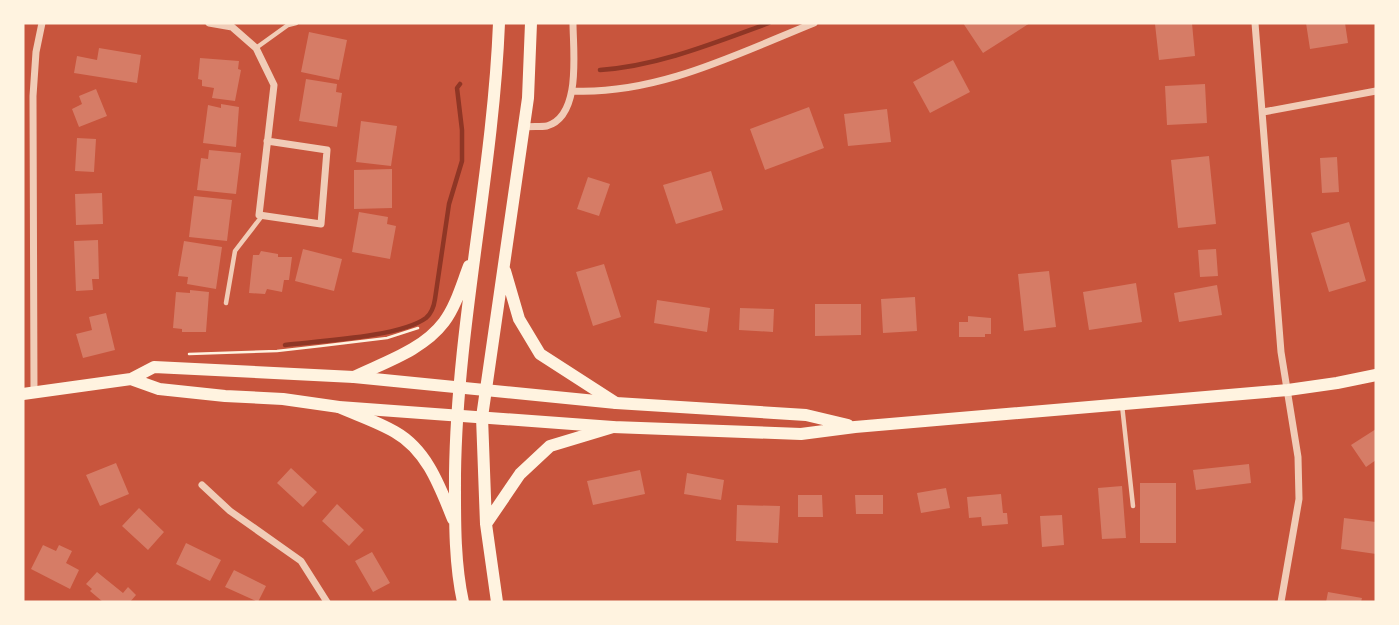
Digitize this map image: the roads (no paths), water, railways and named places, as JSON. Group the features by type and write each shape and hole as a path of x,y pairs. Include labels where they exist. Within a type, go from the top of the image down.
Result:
{"main road":[{"path":"463,602 455,524 456,415 497,87 499,23"},
{"path":"497,602 486,524 482,417 528,98 531,23"},
{"path":"354,377 415,348 436,331 445,321 457,296 476,247"},
{"path":"503,267 519,319 540,354 616,403"},
{"path":"28,393 131,379 154,367 354,377 616,403 806,415 855,427"},
{"path":"131,379 159,389 283,399 339,407 613,427 801,434 855,427 1288,390 1376,375"},
{"path":"339,407 397,433 416,449 435,475 455,524"},
{"path":"486,524 520,474 550,446 613,427"}],"street":[{"path":"28,393 33,96 36,52 42,23"},
{"path":"209,23 232,27 256,48 274,85 267,141 259,215 321,224 327,150 267,141"},
{"path":"524,127 546,126 564,113 572,91 573,23"},
{"path":"572,91 594,92 677,76 814,23"},
{"path":"1255,23 1281,352 1298,457 1299,499 1281,602"},
{"path":"1263,112 1376,91"},
{"path":"202,485 230,511 301,561 327,602"}],"lane":[{"path":"256,48 288,25 296,23"},
{"path":"226,303 235,251 263,215"},
{"path":"1122,404 1133,506"}],"waterway":[{"path":"600,70 664,59 769,23"},
{"path":"285,345 398,330 430,314 435,302 449,204 462,161 462,130 457,88 460,84"}]}
